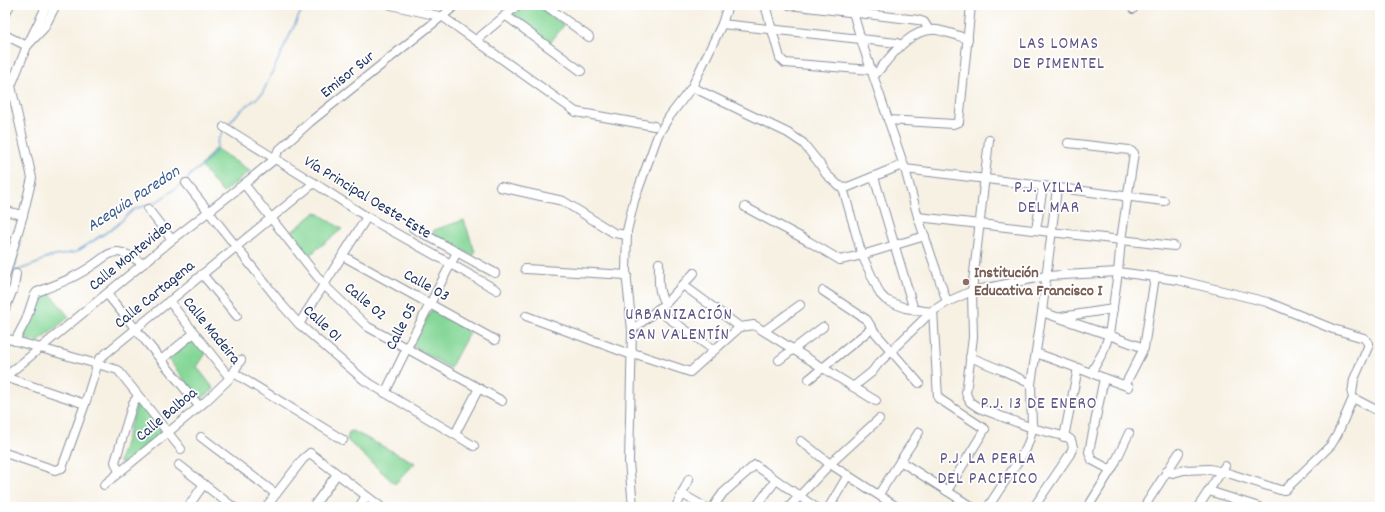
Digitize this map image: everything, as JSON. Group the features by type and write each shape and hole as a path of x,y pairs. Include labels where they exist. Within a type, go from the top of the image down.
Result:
{"street":[{"path":"5,14 10,5"},
{"path":"5,276 32,178 8,85 47,5"},
{"path":"27,46 44,28 56,5"},
{"path":"391,5 443,16 576,112 654,126"},
{"name":"Emisor Sur","path":"275,159 278,151 310,122 456,5"},
{"path":"476,40 518,5"},
{"path":"545,5 589,37"},
{"path":"633,507 629,462 632,330 627,275 627,235 634,201 658,135 669,117 692,87 722,24 728,5"},
{"path":"765,5 780,58 785,63 872,73"},
{"path":"789,5 852,9 923,21 929,30"},
{"path":"888,120 953,124 959,122 972,5"},
{"path":"852,9 904,168 918,217 947,302"},
{"path":"505,16 581,71"},
{"path":"722,24 896,43 901,45"},
{"path":"872,73 901,45 917,35 929,30 936,30 968,38"},
{"path":"5,35 27,46"},
{"path":"692,87 788,133 803,143 833,182 843,188 897,167 1164,201"},
{"name":"Vía Principal Oeste-Este","path":"224,127 367,217 497,290"},
{"path":"989,140 972,291 973,337 966,393 970,402 978,408 1032,428 1069,438 1072,442 1073,447 1070,454 1037,506"},
{"path":"1068,143 1132,152 1134,154 1109,335 1103,352 1091,373"},
{"name":"Calle Montevideo","path":"5,377 172,240 275,159"},
{"path":"874,177 914,310"},
{"name":"Calle 01","path":"186,183 283,306 300,324 364,380 474,446"},
{"name":"Calle Cartagena","path":"5,453 55,470 60,469 65,464 99,358 314,183"},
{"name":"Calle 02","path":"244,184 324,285 368,327 502,401"},
{"path":"1036,230 1043,186"},
{"path":"500,187 563,201 614,233 627,235"},
{"path":"843,188 862,255 880,294 886,300 896,305 914,310 932,311"},
{"path":"988,507 1026,449 1030,438 1032,428 1031,384 1042,312 1057,188"},
{"path":"745,207 814,244 839,260 862,255 925,236"},
{"path":"148,209 172,240"},
{"path":"5,211 23,215"},
{"path":"300,324 367,217"},
{"path":"918,217 1174,246"},
{"name":"Vía Principal Oeste-Este","path":"413,228 495,273"},
{"path":"15,341 26,320 34,296 37,292 84,272 108,254 117,252 132,257 143,264"},
{"name":"Calle 05","path":"384,393 457,252"},
{"name":"Calle 03","path":"343,256 495,340"},
{"path":"660,263 659,282 662,298 665,303"},
{"path":"525,269 627,275"},
{"path":"853,387 872,372 878,364 932,311 947,302 972,291 1046,276 1118,272 1178,280 1267,302 1333,329 1364,338 1368,343 1368,347 1354,379 1352,394"},
{"path":"632,330 665,303 694,273"},
{"path":"5,309 14,287 16,274"},
{"path":"202,274 237,316"},
{"path":"1036,353 1127,386 1144,348 1156,277"},
{"path":"683,285 740,326"},
{"path":"823,291 867,320 872,328 919,383"},
{"path":"107,294 199,406"},
{"name":"Calle Madeira","path":"169,301 194,333 232,376 343,440"},
{"path":"764,331 800,305"},
{"path":"1058,317 1113,309"},
{"path":"657,310 714,350"},
{"path":"932,311 938,398 986,429 947,491"},
{"path":"1042,312 1144,348"},
{"path":"526,316 632,355 636,354 690,372 740,326 754,324 876,401"},
{"path":"779,360 823,327"},
{"path":"808,379 872,328"},
{"path":"161,360 194,333"},
{"path":"5,338 118,370 182,449"},
{"path":"970,357 1031,384"},
{"name":"Calle Balboa","path":"104,485 199,406 232,376 242,360"},
{"path":"1064,437 1078,368"},
{"path":"5,377 85,404"},
{"path":"1104,378 1089,452 1092,460 1111,470"},
{"path":"455,434 479,388"},
{"path":"119,472 115,462 133,403 138,396"},
{"path":"1167,471 1173,473 1184,470 1223,469 1280,490 1285,490 1331,445 1353,398 1380,412"},
{"path":"789,507 830,464 879,419"},
{"path":"879,494 919,432"},
{"path":"1088,507 1111,470 1129,433"},
{"path":"201,437 276,494"},
{"path":"801,441 830,464 879,494 897,507"},
{"path":"266,507 303,459 310,453 381,507"},
{"path":"1144,507 1179,453"},
{"path":"900,461 972,507"},
{"path":"179,465 234,507"},
{"path":"713,507 723,493 755,465 815,507"},
{"path":"1198,507 1223,469"},
{"path":"313,507 338,474"},
{"path":"829,507 848,475"},
{"path":"676,507 689,479"},
{"path":"756,507 776,480"},
{"path":"190,504 204,484"},
{"path":"1209,491 1258,507"},
{"path":"682,494 704,507"},
{"path":"358,507 366,496"}],"green space":[{"path":"524,5 537,5 564,25 550,43 513,16 513,14"},
{"path":"215,148 250,171 223,193 201,166"},
{"path":"316,212 342,229 307,257 289,234"},
{"path":"464,220 475,252 473,256 433,234 434,230"},
{"path":"49,292 69,317 37,343 23,338 38,296"},
{"path":"431,310 470,331 450,368 412,346"},
{"path":"193,339 196,339 206,353 197,367 214,389 200,400 168,359"},
{"path":"140,403 161,432 125,465 119,462 137,404"},
{"path":"353,431 415,463 395,484 347,440 349,432"}],"waterway":[{"name":"Acequia Paredon","path":"228,125 239,112 262,94 304,5"},
{"name":"Acequia Paredon","path":"186,181 191,174 204,164 216,151 218,140 223,131"},
{"name":"Acequia Paredon","path":"16,271 38,263 45,258 76,252 116,226 133,210 158,201 183,183"},
{"path":"32,194 34,184"},
{"path":"14,272 20,240"}],"place":[{"name":"Institución Educativa Francisco I","path":"966,282"}],"district":[{"name":"LAS LOMAS DE PIMENTEL","path":"1059,55"},
{"name":"P.J. VILLA DEL MAR","path":"1049,199"},
{"name":"URBANIZACIÓN SAN VALENTÍN","path":"679,326"},
{"name":"P.J. 13 DE ENERO","path":"1039,405"},
{"name":"P.J. LA PERLA DEL PACIFICO","path":"988,470"}]}
